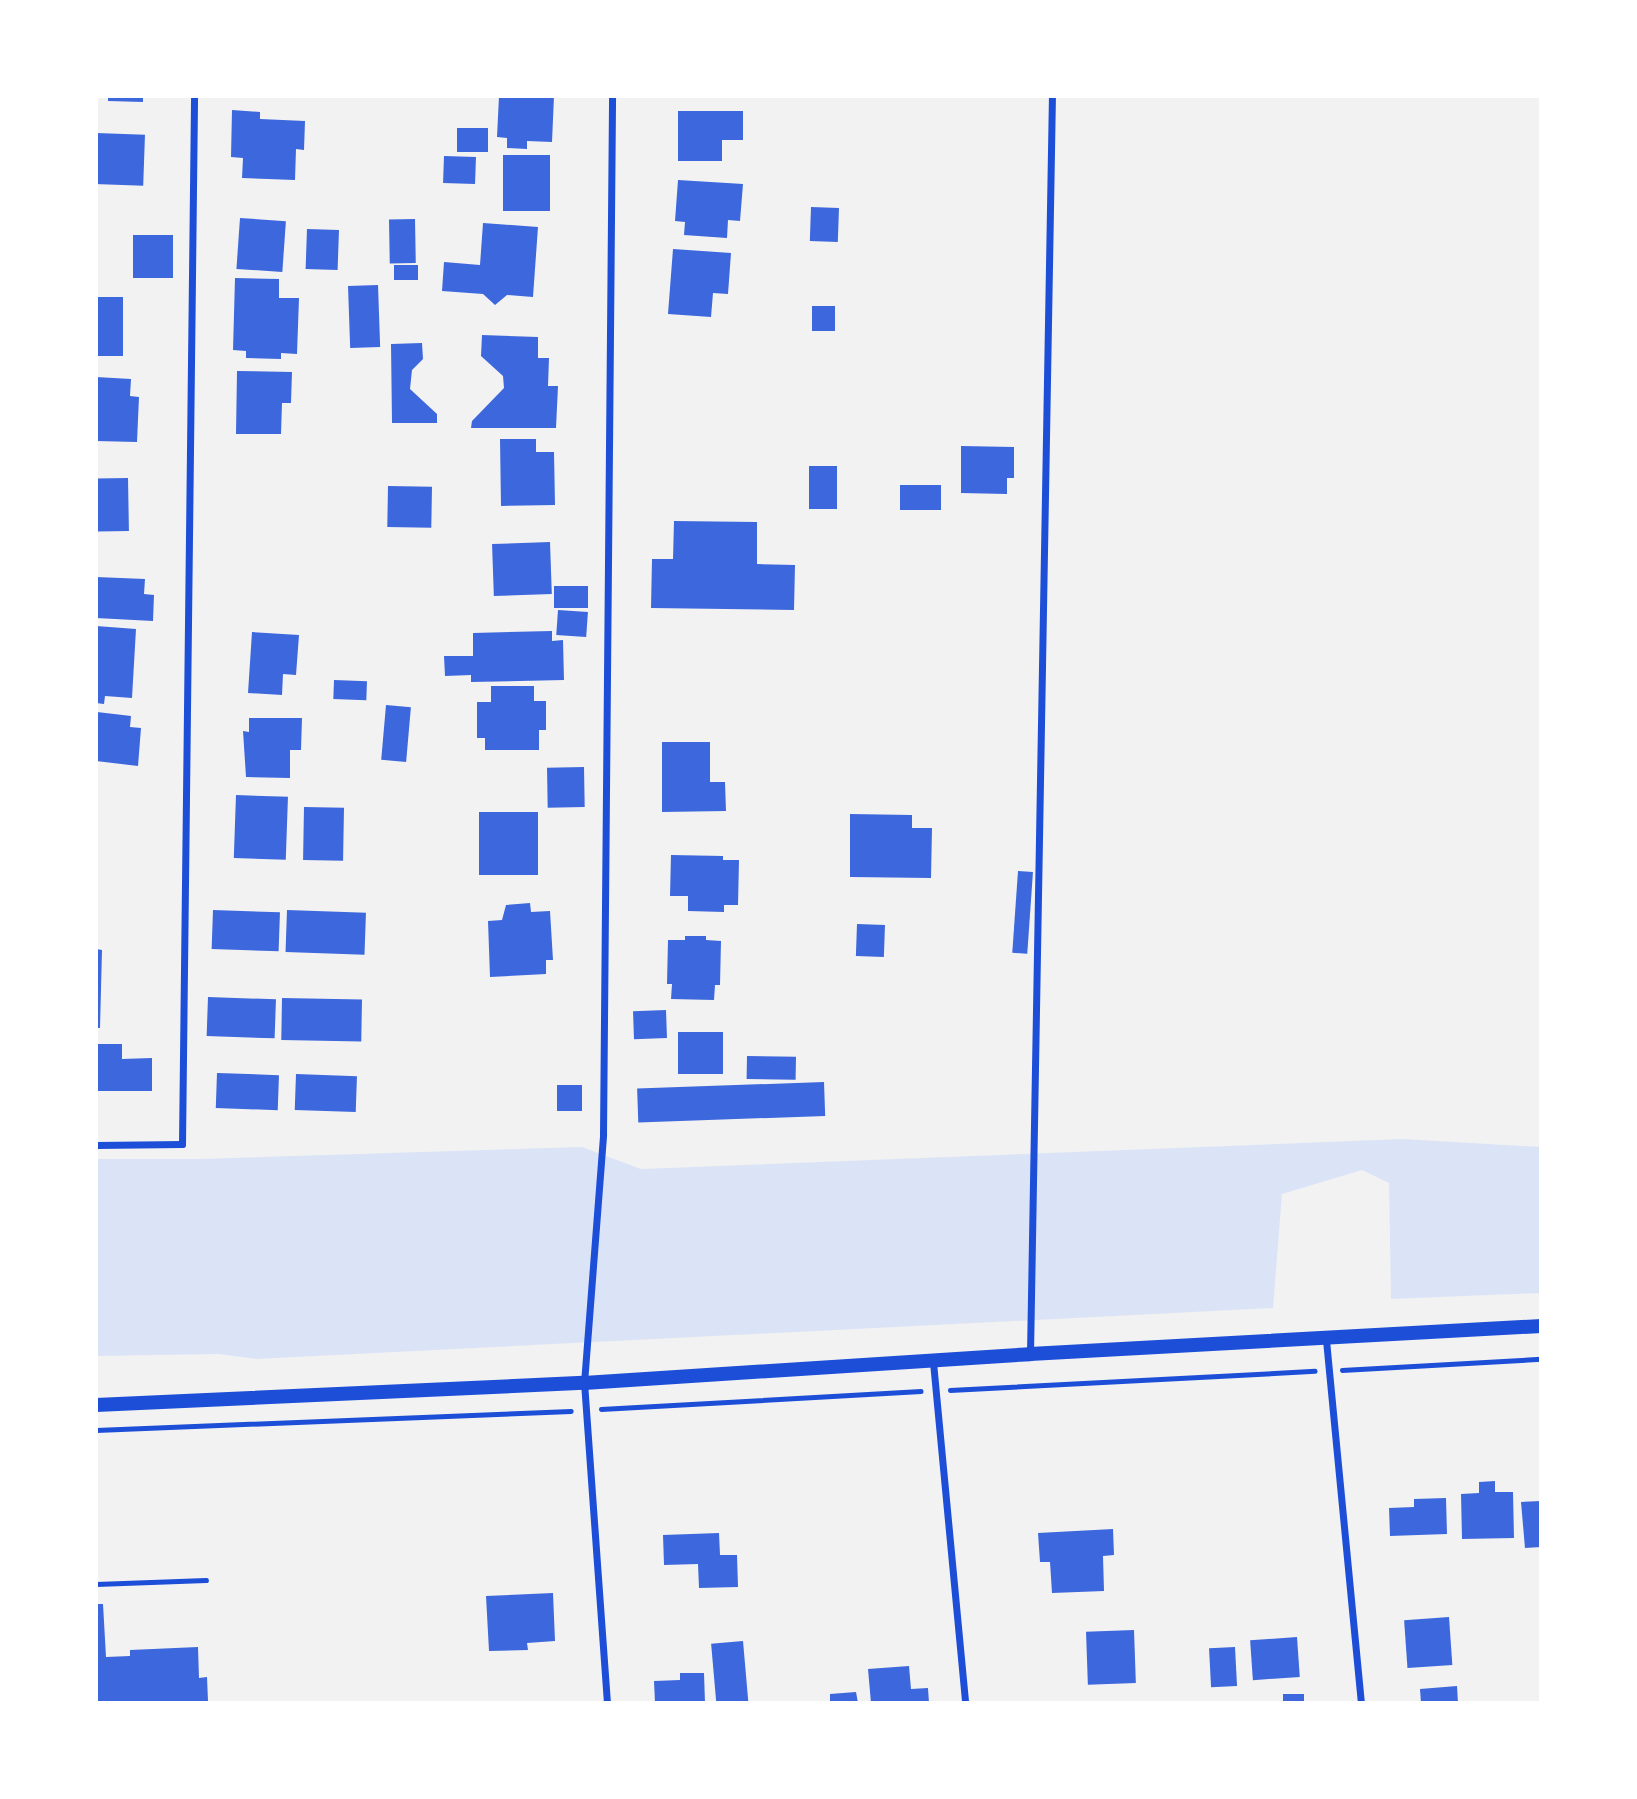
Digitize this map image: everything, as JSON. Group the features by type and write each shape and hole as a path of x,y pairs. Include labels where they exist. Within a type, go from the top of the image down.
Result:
{"main road":[{"path":"96,1405 584,1383 1030,1354 1326,1340 1541,1326"}],"street":[{"path":"96,1145 182,1144 194,96"},
{"path":"607,1703 584,1383 603,1135 612,96"},
{"path":"1030,1354 1052,96"},
{"path":"1326,1340 1361,1703"},
{"path":"933,1362 965,1703"}],"lane":[{"path":"96,1584 206,1580"}],"path":[{"path":"96,1430 586,1410 1541,1359"}],"shaded area":[{"path":"1403,1139 1541,1147 1541,1293 1391,1299 1389,1183 1362,1170 1282,1194 1273,1308 256,1359 219,1354 96,1356 96,1159 201,1159 582,1147 641,1169"}],"building":[{"path":"108,96 143,96 143,102 108,101"},
{"path":"499,96 554,96 552,142 527,141 527,149 507,148 507,138 497,137"},
{"path":"232,110 260,112 260,119 305,121 304,150 296,149 295,180 242,178 243,158 231,157"},
{"path":"678,111 743,111 743,140 722,140 722,161 678,161"},
{"path":"457,128 488,128 488,152 457,152"},
{"path":"96,133 145,135 143,186 96,184"},
{"path":"503,155 550,155 550,211 503,211"},
{"path":"444,156 476,157 475,184 443,183"},
{"path":"678,180 743,184 740,221 728,220 727,238 684,235 685,222 675,221"},
{"path":"811,207 839,208 838,242 810,241"},
{"path":"240,218 286,221 282,272 236,269"},
{"path":"389,219 415,219 416,263 390,263"},
{"path":"483,223 538,227 533,297 507,295 495,305 483,294 442,291 444,262 480,265"},
{"path":"307,229 339,230 338,270 306,269"},
{"path":"133,235 173,235 173,278 133,278"},
{"path":"673,249 731,253 728,294 713,293 711,317 668,314"},
{"path":"394,265 418,265 418,280 394,280"},
{"path":"235,278 279,279 279,298 299,298 297,354 281,353 281,359 246,358 246,351 233,350"},
{"path":"378,285 380,347 350,348 348,286"},
{"path":"96,297 123,297 123,356 96,356"},
{"path":"812,306 835,306 835,331 812,331"},
{"path":"482,335 538,337 538,358 549,358 548,386 558,386 556,428 471,428 472,421 504,388 503,376 481,356"},
{"path":"422,343 423,359 412,370 410,389 437,414 437,423 392,423 391,344"},
{"path":"237,371 292,372 291,403 282,403 281,434 236,434"},
{"path":"96,377 131,379 130,396 139,397 137,442 96,441"},
{"path":"500,439 536,439 536,452 554,452 555,505 501,506"},
{"path":"961,446 1014,447 1014,478 1007,478 1007,494 961,493"},
{"path":"809,466 837,466 837,509 809,509"},
{"path":"128,478 129,531 97,532 96,479"},
{"path":"900,485 941,485 941,510 900,510"},
{"path":"388,486 432,487 431,528 387,527"},
{"path":"674,521 757,522 757,564 795,565 794,610 651,608 652,559 673,559"},
{"path":"550,542 552,594 494,596 492,544"},
{"path":"96,577 145,579 144,594 154,595 153,621 96,618"},
{"path":"554,586 588,586 588,608 554,608"},
{"path":"558,610 588,612 586,637 556,635"},
{"path":"96,626 136,629 132,698 105,696 104,704 96,703"},
{"path":"552,631 552,641 563,640 564,680 471,682 471,675 445,676 444,656 473,656 473,633"},
{"path":"252,632 299,635 296,675 283,674 282,695 248,693"},
{"path":"334,680 367,681 366,700 333,699"},
{"path":"491,686 534,686 534,701 546,701 546,730 539,730 539,750 485,750 485,738 477,738 477,702 491,702"},
{"path":"386,705 411,707 406,762 381,760"},
{"path":"97,712 131,716 130,727 141,728 138,766 96,761"},
{"path":"249,718 302,718 301,750 290,750 290,778 246,777 243,731 249,732"},
{"path":"662,742 710,742 710,782 725,782 726,811 662,812"},
{"path":"584,767 585,807 548,808 547,768"},
{"path":"236,795 288,797 286,860 234,858"},
{"path":"304,807 344,808 343,861 303,860"},
{"path":"479,812 538,812 538,875 479,875"},
{"path":"850,814 912,815 912,828 932,828 931,878 850,877"},
{"path":"671,855 723,856 723,860 739,860 738,905 724,905 724,912 688,911 688,896 670,896"},
{"path":"1018,871 1033,872 1027,954 1012,953"},
{"path":"530,903 531,912 550,911 553,960 546,960 546,974 490,977 488,921 502,920 506,905"},
{"path":"213,910 280,912 279,951 212,949"},
{"path":"287,910 366,913 364,955 286,952"},
{"path":"857,924 885,925 884,957 856,956"},
{"path":"685,936 706,936 706,940 721,941 720,985 715,985 714,1000 671,999 672,984 667,984 668,940 685,940"},
{"path":"96,949 102,950 100,1028 96,1028"},
{"path":"208,997 276,999 275,1038 207,1036"},
{"path":"282,998 362,999 361,1041 281,1040"},
{"path":"666,1010 667,1038 634,1039 633,1011"},
{"path":"678,1032 723,1032 723,1074 678,1074"},
{"path":"98,1044 122,1044 122,1059 152,1058 152,1091 96,1091"},
{"path":"747,1056 796,1057 796,1080 747,1079"},
{"path":"217,1073 279,1075 278,1110 216,1108"},
{"path":"296,1074 357,1076 356,1112 295,1110"},
{"path":"824,1082 825,1116 638,1123 637,1089"},
{"path":"557,1085 582,1085 582,1111 557,1111"},
{"path":"1495,1481 1495,1492 1513,1492 1514,1538 1462,1539 1461,1494 1479,1493 1479,1482"},
{"path":"1446,1498 1447,1534 1390,1536 1389,1508 1414,1507 1414,1499"},
{"path":"1541,1501 1541,1547 1525,1548 1521,1502"},
{"path":"1113,1529 1114,1555 1103,1556 1104,1591 1052,1593 1050,1562 1040,1562 1038,1533"},
{"path":"719,1533 720,1555 737,1555 738,1587 699,1588 698,1564 664,1565 663,1535"},
{"path":"553,1593 555,1641 527,1643 528,1650 489,1651 486,1596"},
{"path":"96,1604 103,1604 106,1657 130,1656 130,1650 198,1647 199,1678 207,1677 208,1701 96,1703"},
{"path":"1449,1617 1452,1665 1407,1668 1404,1620"},
{"path":"1134,1630 1136,1683 1088,1685 1086,1632"},
{"path":"1297,1637 1300,1677 1253,1680 1250,1640"},
{"path":"743,1641 748,1703 716,1703 711,1644"},
{"path":"1235,1647 1237,1686 1211,1687 1209,1648"},
{"path":"909,1666 911,1689 928,1688 929,1703 871,1703 868,1669"},
{"path":"680,1673 704,1673 705,1703 655,1703 654,1681 680,1680"},
{"path":"1457,1686 1458,1703 1421,1703 1420,1689"},
{"path":"856,1692 858,1703 830,1703 830,1694"},
{"path":"1283,1694 1304,1694 1304,1703 1283,1703"}]}
